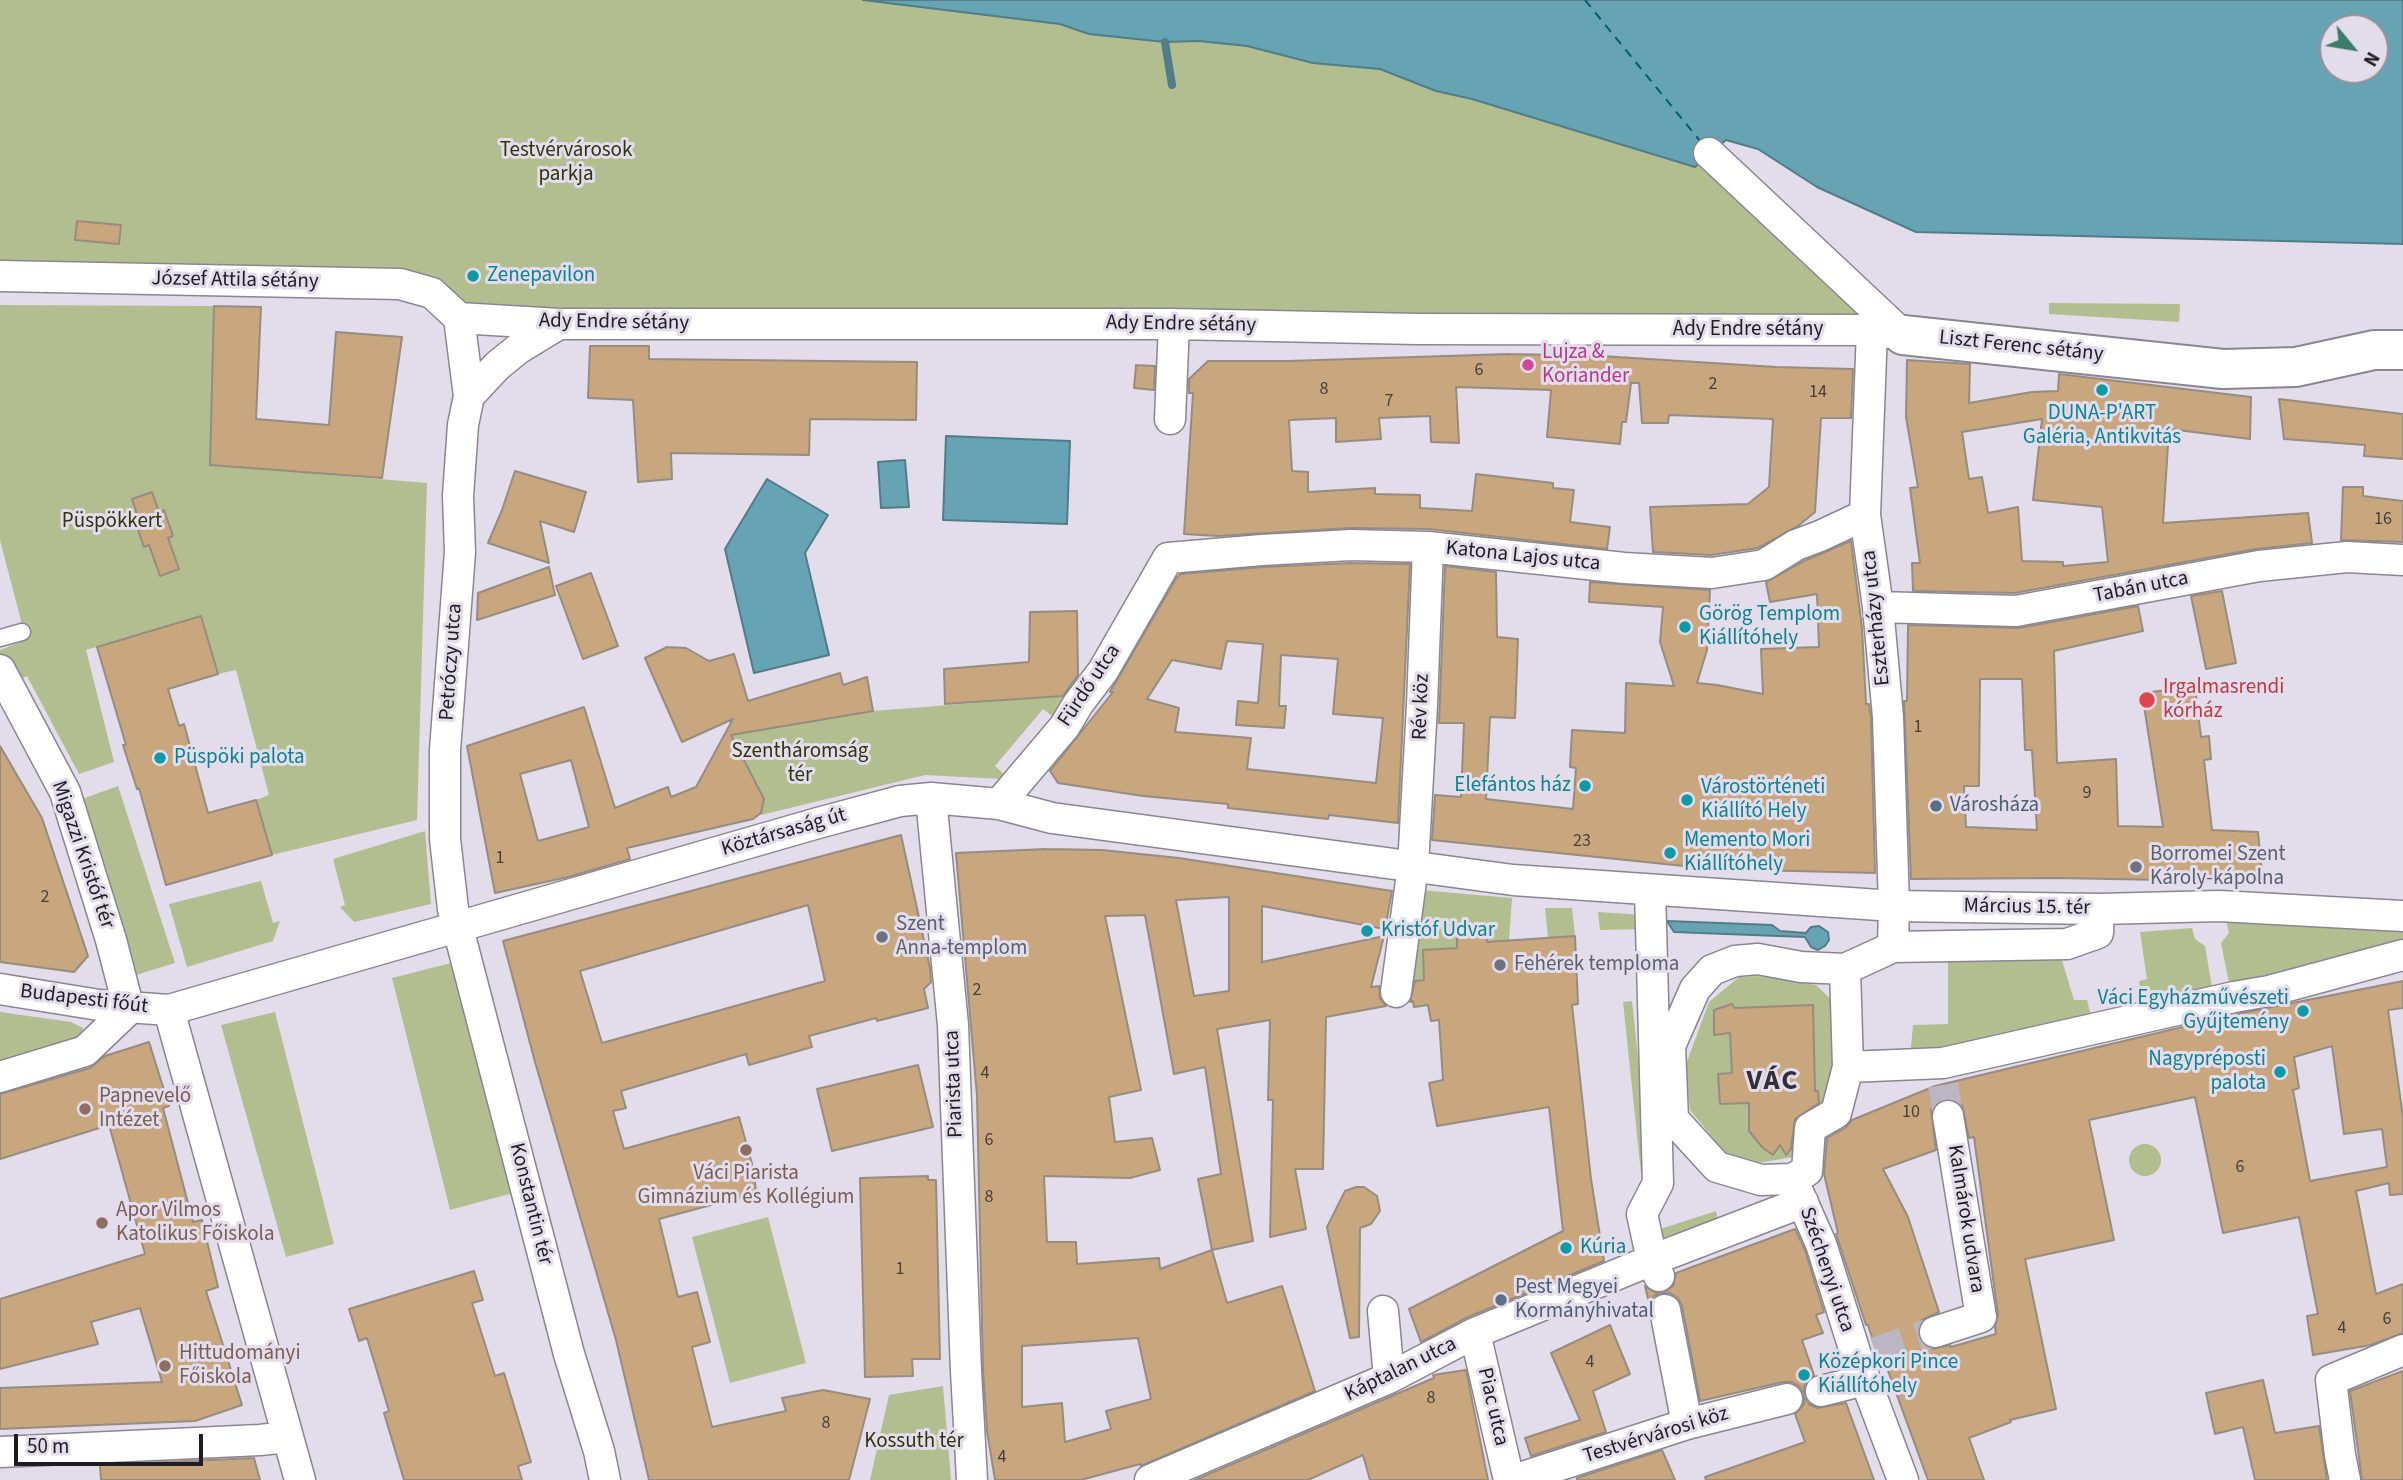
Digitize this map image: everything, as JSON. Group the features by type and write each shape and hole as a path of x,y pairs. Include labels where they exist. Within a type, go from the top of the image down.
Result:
{"street":[{"path":"1709,153 1888,332"},
{"name":"József Attila sétány","path":"0,276 401,284 432,293 459,318"},
{"name":"Ady Endre sétány","path":"459,318 559,324 1174,324 1417,329 1888,332"},
{"name":"Petróczy utca","path":"459,318 469,396 463,425 459,484 460,552 445,750 445,839 453,909 459,928"},
{"path":"469,396 497,366 518,349 559,324"},
{"path":"1170,419 1174,324"},
{"name":"Liszt Ferenc sétány","path":"1888,332 2223,369 2296,367 2374,350 2403,350"},
{"name":"Eszterházy utca","path":"1888,332 1865,515 1878,607 1888,717 1893,947"},
{"name":"Katona Lajos utca","path":"1168,558 1351,545 1428,547 1624,568 1712,573 1764,565 1796,545 1865,515"},
{"name":"Rév köz","path":"1396,992 1413,866 1428,547"},
{"name":"Tabán utca","path":"1878,607 2016,611 2259,566 2347,557 2402,565"},
{"name":"Fürdő utca","path":"999,804 1065,726 1103,671 1168,558"},
{"name":"Migazzi Kristóf tér","path":"0,670 65,792 111,940 129,1009"},
{"name":"Köztársaság út","path":"169,1010 818,823 900,802 931,798 999,804 1052,818 1413,866"},
{"name":"Piarista utca","path":"931,798 953,1025 972,1480"},
{"name":"Március 15. tér","path":"1413,866 1513,880 1894,906 2099,909 2219,906 2403,916"},
{"path":"1650,890 1658,1183 1642,1214 1655,1268 1798,1190 1807,1171 1807,1126 1836,1113 1848,1067 1845,969"},
{"path":"1798,1190 1717,1167 1673,1119 1678,1068 1670,1046 1695,989 1712,970 1735,961 1759,967 1845,969 1893,947 2067,944 2098,933 2099,909"},
{"name":"Konstantin tér","path":"459,928 569,1354 599,1451 605,1480"},
{"path":"1848,1067 1943,1074 2234,997 2269,991 2403,956"},
{"name":"Budapesti főút","path":"0,989 129,1009 169,1010"},
{"path":"0,1077 85,1051 129,1009"},
{"path":"169,1010 300,1480"},
{"name":"Kalmárok udvara","path":"1935,1332 1981,1317 1948,1116"},
{"name":"Széchenyi utca","path":"1798,1190 1866,1363 1903,1480"},
{"name":"Káptalan utca","path":"1150,1480 1389,1378 1486,1328 1655,1268"},
{"path":"1665,1310 1687,1424"},
{"path":"1383,1311 1389,1378"},
{"name":"Piac utca","path":"1486,1328 1518,1478"},
{"path":"2345,1480 2332,1380 2403,1350"},
{"path":"1821,1391 1866,1363"},
{"name":"Testvérvárosi köz","path":"1518,1478 1687,1424 1787,1399"},
{"path":"0,1452 287,1437"}],"lane":[{"path":"0,638 22,632"}],"green space":[{"name":"Testvérvárosok parkja","path":"0,0 863,0 1060,24 1089,34 1165,42 1199,41 1247,46 1313,63 1380,69 1436,91 1709,153 1885,316 496,320 432,293 0,276"},
{"path":"2049,303 2180,304 2179,322 2049,314"},
{"name":"Püspökkert","path":"0,305 214,306 210,465 427,483 417,820 272,855 256,800 269,795 236,670 218,674 200,616 86,650 114,762 79,774 27,676 9,685 0,670 0,650 26,640 0,540"},
{"name":"Szentháromság tér","path":"1078,695 1065,726 1043,709 995,766 1005,775 1001,779 925,775 761,815 764,799 731,735 873,711"},
{"path":"118,786 175,963 136,975 82,799"},
{"path":"425,831 431,904 354,922 340,907 345,905 333,859"},
{"path":"261,881 273,923 280,921 273,941 187,967 169,904"},
{"path":"1420,890 1512,898 1509,941 1487,942 1487,931 1457,934 1457,948 1424,950 1424,980 1411,982"},
{"path":"1545,908 1572,908 1575,936 1548,938"},
{"path":"1598,912 1644,915 1643,929 1600,930"},
{"path":"2226,920 2403,923 2403,946 2229,983 2221,943 2229,933"},
{"path":"2192,928 2195,939 2205,946 2212,987 2142,1000 2139,981 2147,979 2140,932"},
{"path":"2060,954 2074,1000 2087,1000 2091,1016 1910,1058 1913,1025 1948,1024 1948,955"},
{"path":"451,963 513,1193 450,1210 392,978"},
{"path":"1760,976 1816,985 1842,1010 1841,1061 1805,1155 1758,1163 1747,1159 1727,1163 1726,1154 1690,1110 1685,1067 1709,1002 1739,977"},
{"path":"1632,1001 1650,1172 1641,1173 1623,1002"},
{"path":"0,1012 71,1022 83,1028 82,1037 0,1065"},
{"path":"275,1012 334,1244 286,1257 221,1025"},
{"path":"2145,1144 2156,1149 2161,1160 2156,1171 2145,1176 2134,1171 2129,1160 2134,1149"},
{"path":"1716,1211 1718,1220 1651,1242 1648,1233"},
{"path":"768,1217 806,1363 730,1383 692,1237"},
{"name":"Kossuth tér","path":"943,1386 951,1480 870,1480 889,1395"}],"water":[{"path":"863,0 2403,0 2403,244 1916,232 1817,187 1758,149 1726,140 1695,167 1472,99 1436,91 1380,69 1313,63 1247,46 1199,41 1165,42 1089,34 1060,24"},
{"path":"946,436 1070,441 1067,524 943,520"},
{"path":"905,460 909,507 881,508 878,462"},
{"path":"767,479 828,515 805,553 829,655 754,673 725,549"},
{"path":"1667,921 1772,925 1780,931 1806,933 1811,927 1819,926 1828,932 1829,940 1818,950 1811,947 1805,937 1674,932"}],"building":[{"path":"77,221 121,225 119,244 75,240"},
{"path":"214,306 261,307 256,419 329,425 336,332 402,337 382,478 210,465"},
{"path":"590,346 649,346 649,359 917,362 916,420 810,419 809,455 671,453 672,479 638,482 633,400 588,398"},
{"path":"1509,354 1853,369 1851,418 1821,418 1815,512 1798,526 1758,548 1711,555 1653,552 1650,507 1748,504 1769,487 1773,419 1669,415 1668,423 1642,423 1639,383 1631,383 1620,444 1547,437 1551,390 1456,387 1459,443 1431,442 1430,416 1379,418 1381,439 1336,442 1336,418 1289,420 1292,471 1308,472 1308,492 1375,488 1375,494 1420,495 1420,508 1472,511 1476,474 1553,483 1553,488 1574,490 1570,522 1610,527 1607,549 1428,529 1350,528 1218,536 1184,534 1193,393 1189,393 1189,379 1208,361"},
{"path":"1907,360 1970,364 1969,403 2032,392 2058,391 2059,374 2251,397 2250,439 2169,429 2163,523 2308,513 2312,543 2256,549 2015,593 1913,591 1912,563 1920,563 1910,488 1918,487 1906,417","holes":["2042,419 2033,500 2102,507 2108,562 2063,566 2063,562 2022,561 2018,507 1988,513 1982,477 1969,479 1962,432"]},
{"path":"1136,365 1155,366 1154,390 1134,388"},
{"path":"2279,399 2403,414 2403,459 2364,456 2365,445 2284,439"},
{"path":"515,471 586,492 574,532 540,521 549,563 488,543"},
{"path":"2343,487 2363,487 2363,496 2403,501 2403,542 2341,540"},
{"path":"152,492 159,512 164,510 173,536 168,538 179,569 160,576 149,545 144,547 136,524 140,523 132,499"},
{"path":"1851,541 1862,628 1866,704 1869,704 1871,718 1875,873 1713,869 1432,840 1435,795 1461,797 1464,723 1439,723 1445,566 1496,572 1497,637 1518,639 1515,718 1490,717 1486,799 1573,809 1576,768 1570,767 1572,730 1625,733 1626,683 1674,686 1660,642 1663,607 1589,602 1590,582 1710,590 1707,650 1697,683 1763,694 1761,649 1819,647 1817,594 1770,602 1766,582 1804,561"},
{"path":"1351,563 1410,564 1398,823 1329,815 1328,819 1228,808 1228,804 1143,796 1058,783 1050,771 1113,692 1110,692 1177,577 1181,574","holes":["1227,641 1263,644 1258,703 1238,701 1236,725 1284,728 1286,706 1279,706 1281,655 1338,659 1333,714 1383,718 1376,783 1247,769 1251,738 1175,732 1179,708 1147,699 1172,660 1221,669"]},
{"path":"549,567 555,595 477,620 478,593"},
{"path":"591,573 618,646 583,659 556,586"},
{"path":"2222,591 2236,663 2206,669 2191,596"},
{"path":"2138,606 2143,631 2054,651 2057,763 2116,759 2118,826 2163,827 2142,693 2195,687 2201,737 2209,736 2211,759 2204,760 2212,830 2258,832 2263,882 2059,878 1911,879 1904,701 1907,701 1908,625 2019,628","holes":["1980,679 2022,679 2025,750 2032,750 2037,830 1966,827 1964,786 1979,786"]},
{"path":"1077,611 1078,675 1063,696 945,704 944,669 1029,662 1030,612"},
{"name":"Püspöki palota","path":"201,616 218,674 168,689 179,726 184,724 208,813 256,800 272,855 166,885 139,788 137,789 123,745 126,745 97,647"},
{"path":"667,647 686,648 709,661 734,654 748,701 840,673 843,685 867,677 873,711 731,735 764,799 761,813 753,819 627,848 630,859 568,877 495,893 467,746 584,707 615,808 668,787 671,797 696,787 733,719 682,742 645,658","holes":["571,760 589,827 538,841 520,774"]},
{"path":"0,746 42,818 88,956 74,972 0,962"},
{"path":"901,835 930,968 931,982 924,989 928,1008 877,1021 876,1018 809,1036 812,1047 749,1065 746,1054 621,1091 626,1108 613,1111 624,1149 739,1117 754,1171 756,1193 659,1219 678,1297 697,1292 710,1342 692,1347 712,1427 786,1411 782,1398 823,1390 870,1399 849,1480 649,1480 616,1340 535,1062 503,941","holes":["808,905 825,981 602,1043 580,971"]},
{"path":"1046,849 1102,850 1179,858 1392,891 1385,929 1262,906 1262,962 1384,936 1371,987 1379,986 1380,998 1386,1006 1326,1017 1323,1169 1295,1169 1306,1229 1270,1237 1273,1100 1268,1100 1270,1020 1217,1029 1253,1241 1212,1250 1227,1303 1282,1286 1315,1391 1141,1466 1140,1464 1081,1480 995,1480 987,1431 983,1370 977,1096 956,853","holes":["1229,897 1229,991 1194,996 1176,900","1145,915 1174,1074 1205,1067 1221,1174 1198,1179 1212,1250 1160,1269 1159,1258 1077,1264 1076,1242 1047,1242 1044,1176 1130,1178 1160,1170 1152,1138 1115,1142 1109,1097 1141,1090 1105,916","1138,1338 1151,1399 1106,1411 1111,1429 1065,1442 1062,1403 1022,1407 1022,1346"]},
{"path":"1487,931 1487,942 1575,936 1578,1004 1572,1005 1591,1179 1604,1261 1468,1317 1421,1342 1409,1309 1563,1231 1549,1107 1437,1126 1429,1083 1443,1080 1439,1020 1431,1021 1428,1005 1414,1007 1413,1001 1410,1002 1415,981 1424,980 1423,950 1457,948 1457,934"},
{"path":"2403,981 2403,1008 2388,1010 2403,1117 2403,1194 2390,1195 2389,1183 2356,1191 2376,1294 2403,1284 2403,1333 2371,1345 2313,1355 2307,1316 2318,1314 2299,1217 2223,1233 2195,1097 2089,1120 2114,1240 2025,1259 2056,1409 2010,1420 2011,1422 1969,1438 1984,1480 1928,1480 1883,1357 1879,1358 1866,1325 1836,1234 1838,1233 1824,1174 1827,1138 1845,1128 1852,1120 1935,1086 2237,1014","holes":["2332,1046 2344,1134 2382,1129 2387,1167 2310,1181 2293,1090 2299,1088 2294,1057","1945,1099 1955,1100 1962,1105 1969,1138 1974,1137 1998,1315 1996,1334 1951,1347 1932,1349 1923,1344 1918,1329 1922,1320 1939,1312 1908,1217 1883,1169 1936,1150 1931,1110 1936,1103"]},
{"path":"1732,1004 1735,1008 1813,1005 1815,1091 1818,1091 1819,1103 1795,1119 1791,1149 1786,1155 1780,1145 1773,1155 1763,1148 1749,1131 1749,1103 1720,1104 1718,1074 1732,1073 1730,1033 1714,1035 1714,1010"},
{"name":"Apor Vilmos Katolikus Főiskola","path":"149,1042 169,1106 163,1108 193,1222 202,1220 218,1287 206,1291 242,1405 195,1421 0,1429 0,1388 162,1382 140,1308 91,1322 98,1344 0,1369 0,1299 145,1254 109,1125 0,1159 0,1094 90,1068 105,1056"},
{"path":"918,1065 933,1127 832,1151 817,1089"},
{"path":"928,1176 928,1180 936,1180 940,1359 912,1359 913,1376 865,1377 860,1178"},
{"path":"1364,1187 1377,1196 1380,1211 1371,1224 1360,1228 1359,1337 1350,1338 1327,1227 1345,1191"},
{"path":"1795,1229 1805,1250 1824,1312 1816,1315 1823,1333 1802,1340 1814,1375 1804,1386 1804,1394 1799,1386 1792,1382 1783,1382 1700,1401 1682,1306 1678,1298 1670,1293 1654,1296 1649,1303 1645,1286 1656,1293 1665,1292 1673,1286 1676,1273"},
{"path":"474,1271 483,1300 472,1303 495,1376 504,1373 531,1462 518,1466 522,1480 404,1480 384,1413 389,1411 367,1338 359,1341 349,1309"},
{"path":"1610,1325 1630,1374 1593,1391 1606,1432 1531,1456 1525,1438 1580,1420 1551,1353"},
{"path":"1466,1370 1488,1480 1370,1480 1363,1455 1308,1480 1195,1480 1434,1378 1433,1375"},
{"path":"2403,1371 2403,1480 2362,1480 2350,1391"},
{"path":"2263,1380 2275,1433 2319,1426 2327,1480 2255,1480 2243,1427 2215,1434 2206,1393"},
{"path":"1804,1396 1809,1404 1817,1408 1846,1403 1874,1480 1706,1480 1705,1477 1805,1442 1795,1414 1804,1404"},
{"path":"1662,1450 1675,1480 1577,1480 1577,1478"},
{"path":"254,1458 260,1480 101,1480 100,1465"}],"waterway":[{"path":"1165,42 1172,85"}],"ferry route":[{"path":"1585,0 1700,141"}],"tunnel":[{"path":"1943,1085 1948,1116"},
{"path":"1875,1352 1935,1332"}],"place":[{"name":"Zenepavilon","path":"473,276"},
{"name":"Lujza & Koriander","path":"1528,365"},
{"name":"DUNA-P'ART Galéria, Antikvitás","path":"2102,390"},
{"name":"Görög Templom Kiállítóhely","path":"1685,627"},
{"name":"Irgalmasrendi kórház","path":"2147,700"},
{"name":"Püspöki palota","path":"160,758"},
{"name":"Elefántos ház","path":"1585,786"},
{"name":"Várostörténeti Kiállító Hely","path":"1687,800"},
{"name":"Városháza","path":"1936,806"},
{"name":"Memento Mori Kiállítóhely","path":"1670,853"},
{"name":"Borromei Szent Károly-kápolna","path":"2136,867"},
{"name":"Kristóf Udvar","path":"1367,931"},
{"name":"Szent Anna-templom","path":"882,937"},
{"name":"Fehérek temploma","path":"1500,965"},
{"name":"Váci Egyházművészeti Gyűjtemény","path":"2303,1011"},
{"name":"Nagypréposti palota","path":"2280,1072"},
{"name":"Papnevelő Intézet","path":"85,1109"},
{"name":"Váci Piarista Gimnázium és Kollégium","path":"746,1150"},
{"name":"Apor Vilmos Katolikus Főiskola","path":"102,1223"},
{"name":"Kúria","path":"1566,1248"},
{"name":"Pest Megyei Kormányhivatal","path":"1501,1300"},
{"name":"Hittudományi Főiskola","path":"165,1366"},
{"name":"Középkori Pince Kiállítóhely","path":"1804,1375"}],"district":[{"name":"VÁC","path":"1773,1083"}]}
